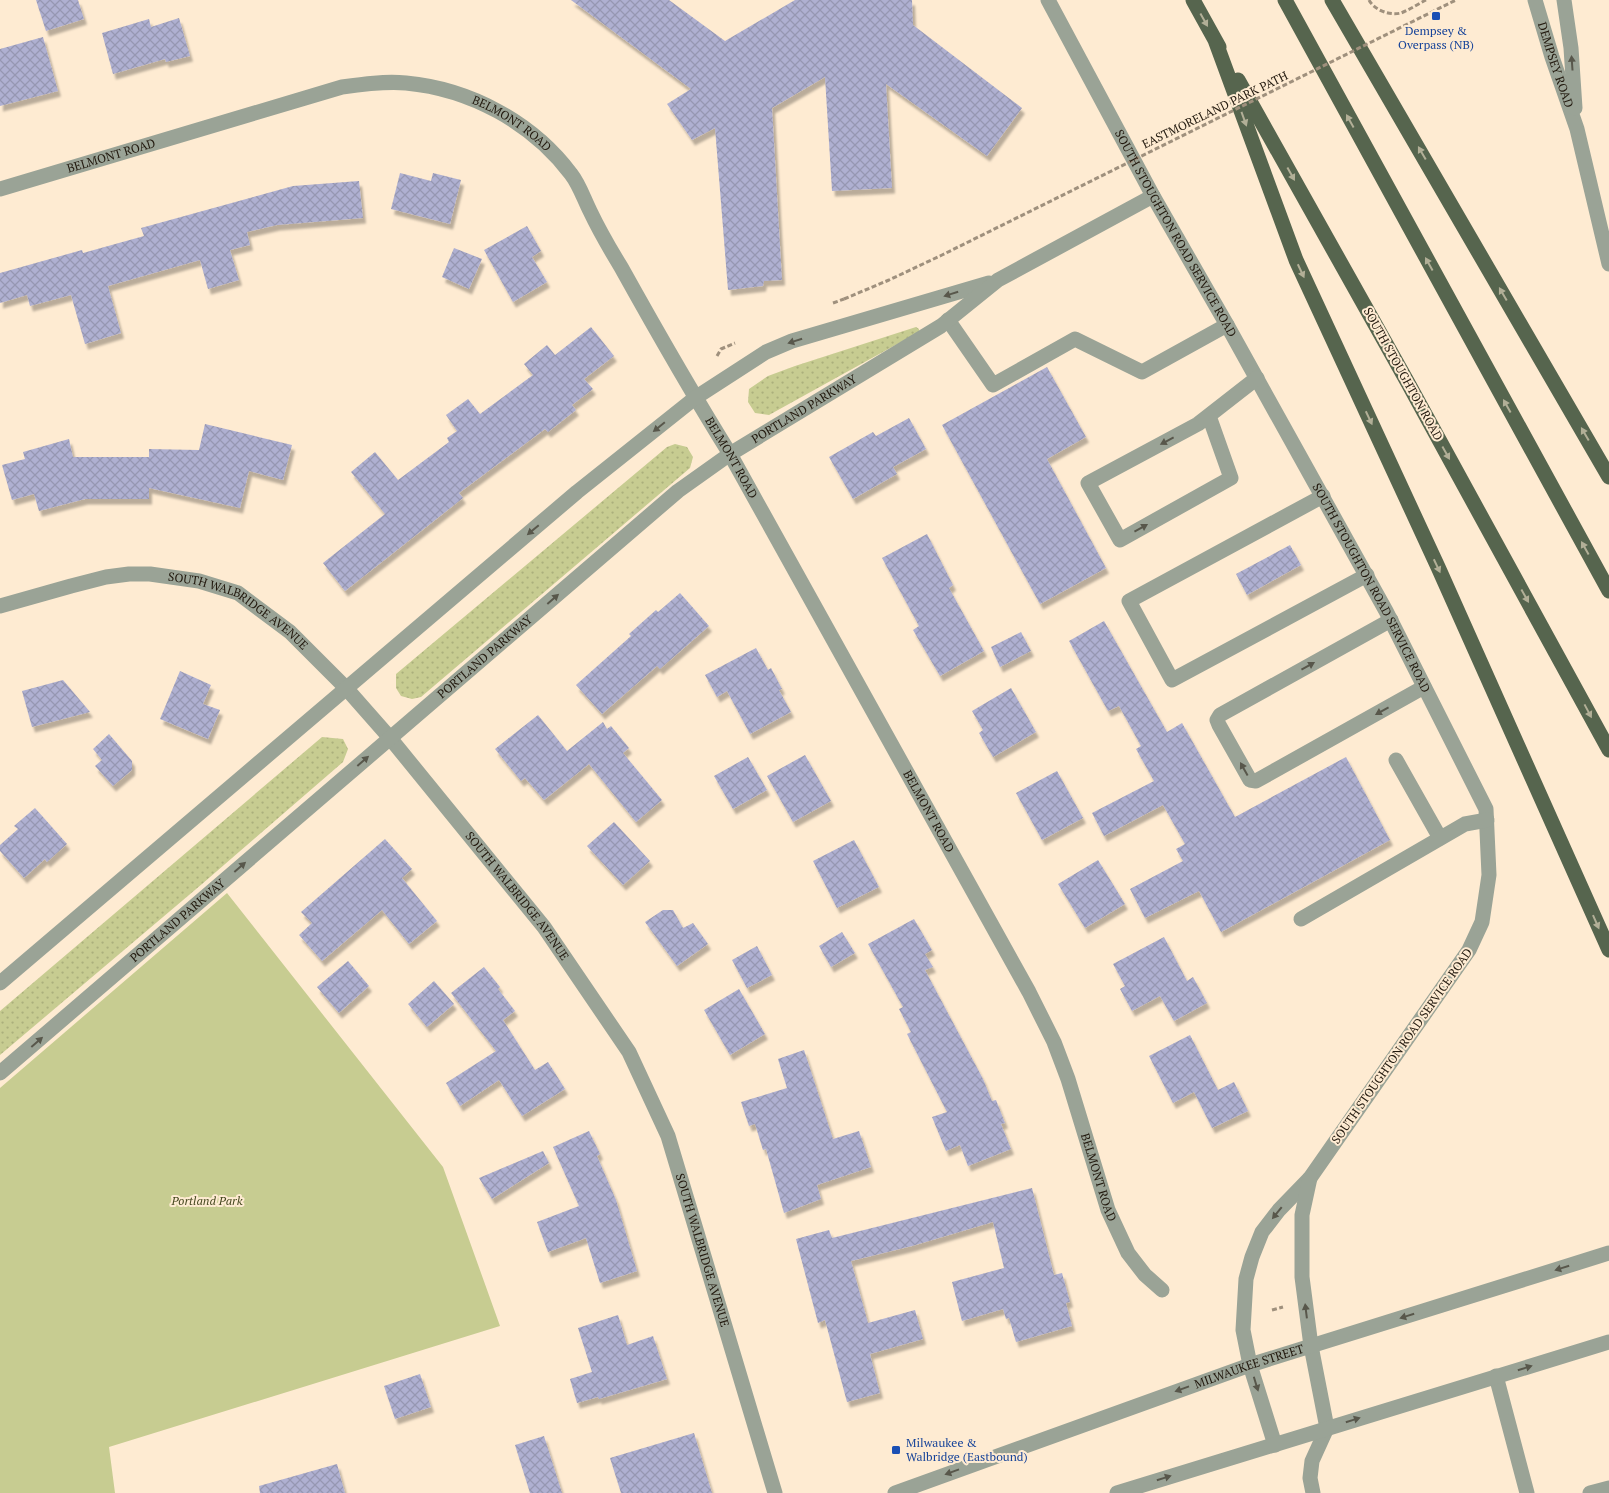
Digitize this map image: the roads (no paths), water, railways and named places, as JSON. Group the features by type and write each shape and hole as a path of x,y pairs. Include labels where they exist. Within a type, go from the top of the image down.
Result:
{"main road":[{"name":"SOUTH STOUGHTON ROAD","path":"1193,0 1609,750"},
{"path":"1285,0 1609,591"},
{"path":"1332,0 1609,477"},
{"path":"1215,40 1296,260 1438,567 1609,950"}],"street":[{"name":"SOUTH STOUGHTON ROAD SERVICE ROAD","path":"1048,0 1153,196 1257,378 1391,620 1486,809 1489,875 1482,922 1469,950 1310,1178 1279,1210 1262,1232 1252,1257 1246,1279 1243,1330 1250,1365 1275,1445"},
{"name":"DEMPSEY ROAD","path":"1535,0 1577,129 1605,226 1609,264"},
{"name":"DEMPSEY ROAD","path":"1564,0 1571,48 1577,129"},
{"name":"BELMONT ROAD","path":"0,189 342,87 374,83 405,83 437,88 467,96 518,123 538,138 572,175 610,249 695,398 730,454 1029,992 1054,1042 1068,1079 1108,1210 1128,1253 1145,1275 1162,1290"},
{"name":"PORTLAND PARKWAY","path":"0,1074 678,491 730,454 941,326 998,280 1153,196"},
{"name":"PORTLAND PARKWAY","path":"0,983 577,492 695,398 766,352 792,341 998,280"},
{"path":"948,320 993,385 1075,339 1142,372 1227,325"},
{"path":"1209,416 1231,478 1120,540 1088,483 1198,424 1257,378"},
{"path":"1323,496 1129,601 1172,680 1366,575"},
{"name":"SOUTH WALBRIDGE AVENUE","path":"0,606 106,577 129,574 150,574 199,581 238,593 290,632 346,688 390,738 544,927 629,1052 668,1136 775,1493"},
{"path":"1391,620 1220,715 1217,720 1219,725 1250,780 1256,781 1424,687"},
{"path":"1396,760 1440,838"},
{"path":"1300,919 1465,824 1487,820"},
{"name":"SOUTH STOUGHTON ROAD SERVICE ROAD","path":"1310,1178 1302,1215 1302,1277 1311,1346 1327,1428"},
{"name":"MILWAUKEE STREET","path":"895,1493 1250,1365 1609,1253"},
{"path":"1117,1493 1609,1342"},
{"path":"1496,1376 1527,1493"},
{"path":"1313,1493 1310,1478 1312,1461 1327,1428"},
{"path":"1590,1493 1609,1488"}],"place":[{"name":"Dempsey & Overpass (NB)","path":"1436,16"},
{"name":"Milwaukee & Walbridge (Eastbound)","path":"896,1450"}],"park label":[{"name":"Portland Park","path":"207,1201"}]}
